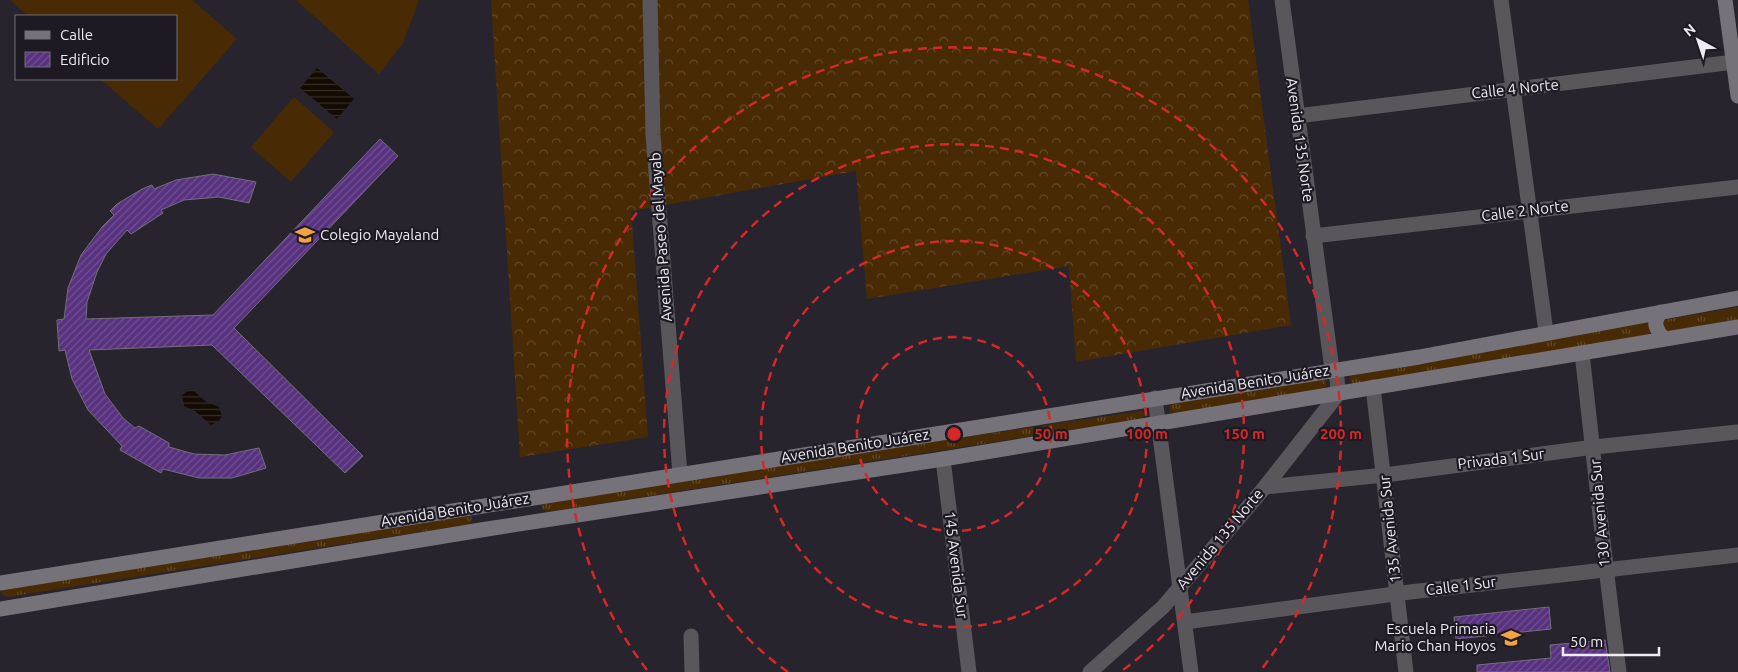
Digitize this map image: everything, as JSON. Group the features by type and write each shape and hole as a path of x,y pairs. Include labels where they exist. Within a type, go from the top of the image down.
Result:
{"main road":[{"path":"1725,0 1738,96"},
{"name":"Avenida Benito Juárez","path":"0,583 1419,357 1738,298"},
{"path":"1661,312 1656,318 1655,326 1664,339"},
{"name":"Avenida Benito Juárez","path":"0,609 487,529 943,459 1738,327"}],"street":[{"name":"Avenida Paseo del Mayab","path":"650,0 653,135 680,474"},
{"name":"Avenida 135 Norte","path":"1090,672 1163,607 1265,486 1338,394 1336,378 1332,370 1282,0"},
{"path":"1501,0 1546,332"},
{"name":"Calle 4 Norte","path":"1297,116 1734,62"},
{"name":"Calle 2 Norte","path":"1313,236 1738,187"},
{"name":"130 Avenida Sur","path":"1582,354 1594,447 1605,569 1619,672"},
{"name":"135 Avenida Sur","path":"1373,387 1385,475 1396,594 1406,672"},
{"path":"1154,398 1191,672"},
{"name":"Privada 1 Sur","path":"1265,486 1385,475 1594,447 1738,432"},
{"name":"145 Avenida Sur","path":"943,459 969,672"},
{"name":"Calle 1 Sur","path":"1184,622 1396,594 1738,555"},
{"path":"691,636 692,672"}],"green space":[{"path":"192,0 237,39 158,129 101,80 178,80 178,15 27,15 11,1"},
{"path":"296,0 419,0 403,43 379,74"},
{"path":"491,0 1248,0 1291,325 1076,362 1069,266 867,299 856,171 631,211 648,437 520,457"},
{"path":"294,97 334,132 291,182 251,147"},
{"path":"1738,307 1738,319 1666,332 1661,326 1664,320"},
{"path":"1649,322 1650,335 1353,385 1350,380 1350,374"},
{"path":"1321,377 1325,380 1327,386 1318,392 1177,414 1169,411 1171,402"},
{"path":"1141,411 1145,413 1142,419 546,512 541,507 545,503 845,455"},
{"path":"469,516 472,518 470,524 7,597 1,591 5,589"}],"shaded area":[{"path":"317,68 354,99 337,119 300,88"},
{"path":"192,389 205,401 219,407 222,416 219,421 211,425 195,411 184,406 182,395"}],"building":[{"path":"380,139 398,156 234,328 363,456 345,473 212,345 89,350 105,394 123,418 135,428 139,426 169,443 169,447 194,454 225,455 259,448 266,468 232,478 199,478 163,469 161,473 120,450 122,446 88,410 72,379 65,350 59,351 57,320 64,319 68,288 81,255 102,227 114,215 110,211 117,204 142,189 152,185 154,189 176,180 213,174 256,182 249,203 219,197 184,200 161,210 163,213 131,234 127,230 106,254 97,272 87,302 86,319 213,315"},
{"path":"1549,607 1551,629 1456,639 1454,617"},
{"path":"1605,640 1610,672 1477,672 1477,665 1551,658 1550,645"}],"place":[{"name":"Colegio Mayaland","path":"305,235"},
{"name":"Escuela Primaria Mario Chan Hoyos","path":"1511,638"}]}
